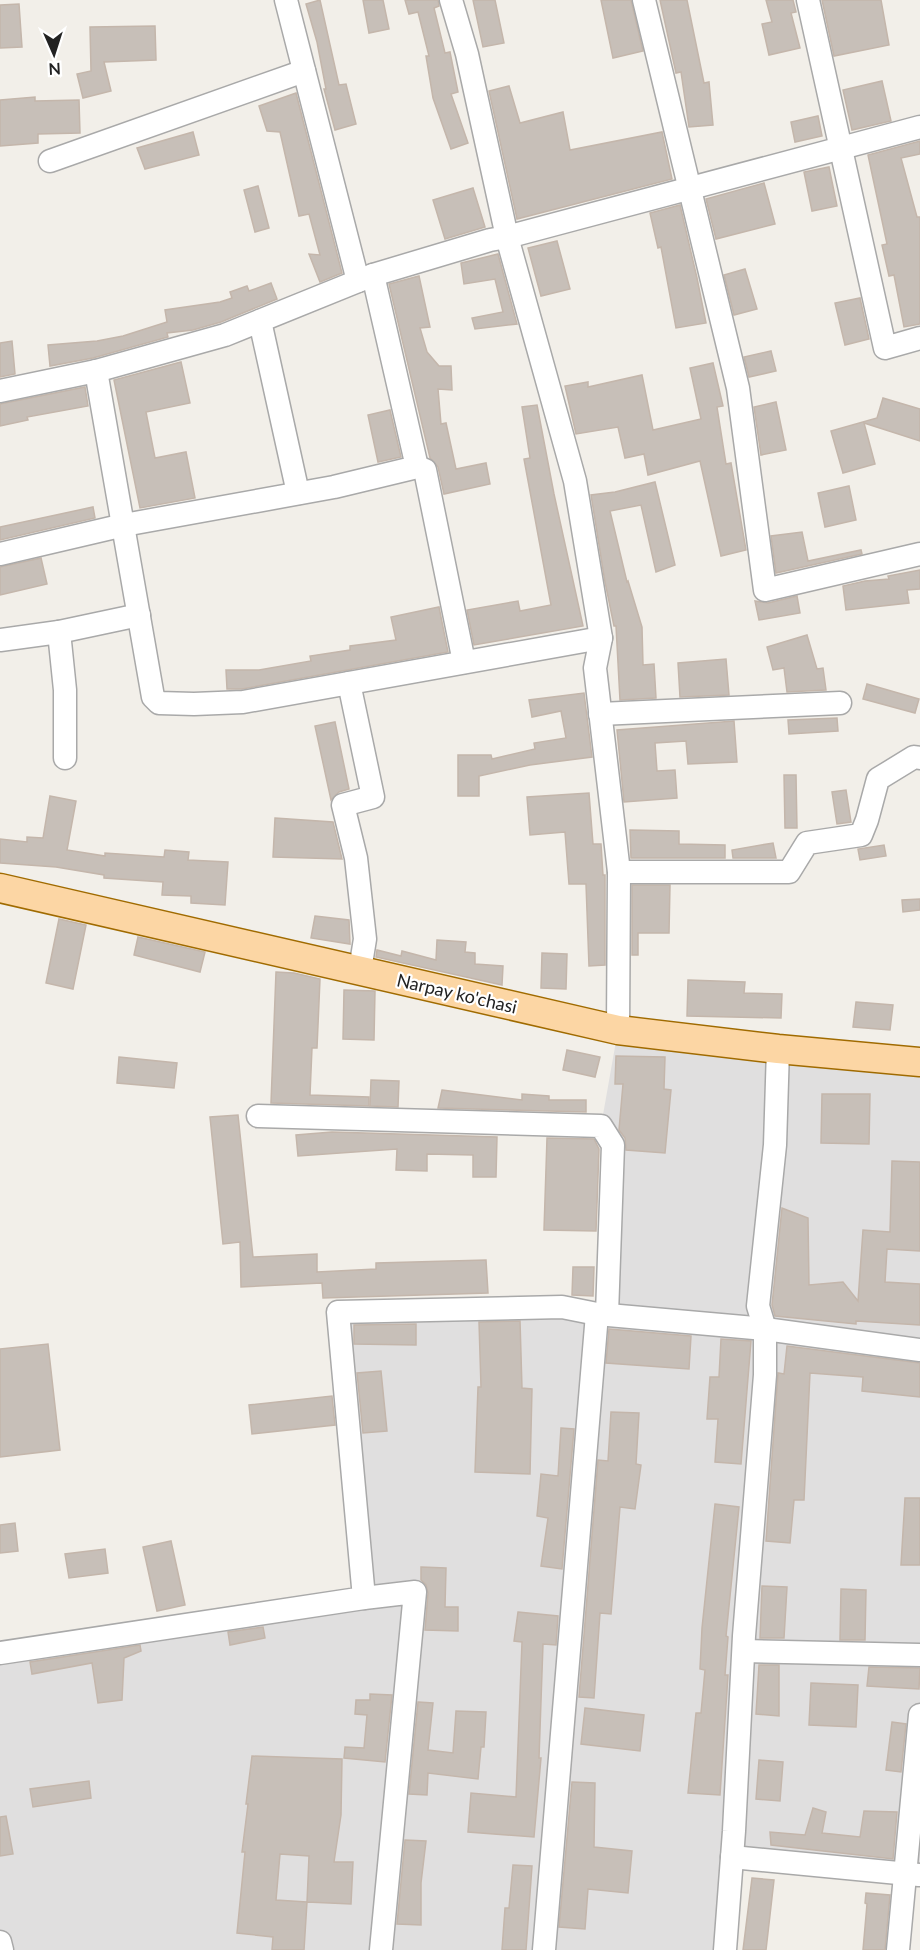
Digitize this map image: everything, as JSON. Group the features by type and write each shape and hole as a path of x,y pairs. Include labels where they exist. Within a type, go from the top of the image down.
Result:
{"main road":[{"name":"Narpay ko'chasi","path":"0,888 618,1030 778,1049 920,1062"}],"street":[{"path":"286,0 304,71 417,466"},
{"path":"451,0 467,54 507,237 575,481 601,638 595,668 619,872 618,1030"},
{"path":"644,0 738,388 765,590 920,554"},
{"path":"808,0 839,149 885,348 920,338"},
{"path":"51,161 304,71"},
{"path":"0,391 96,371 225,335 365,278 490,240 920,127"},
{"path":"260,321 298,493"},
{"path":"96,371 153,697 159,703 243,702 601,638"},
{"path":"0,554 124,525 334,487 417,466 425,470 464,662"},
{"path":"0,640 59,632 139,615"},
{"path":"59,632 65,690 64,758"},
{"path":"349,683 373,797 343,805 356,858 365,939 360,970"},
{"path":"600,714 840,703"},
{"path":"619,872 789,872 807,843 861,835 878,779 914,758 920,758"},
{"path":"725,1950 764,1386 765,1329 758,1306 775,1145 778,1049"},
{"path":"258,1116 601,1126 613,1145 602,1314 544,1950"},
{"path":"364,1598 338,1312 562,1307 602,1314 765,1329 920,1350"},
{"path":"0,1653 415,1592 381,1950"},
{"path":"744,1651 920,1655"},
{"path":"898,1950 913,1874 920,1715"},
{"path":"732,1857 913,1874"},
{"path":"0,1942 2,1950"}],"shaded area":[{"path":"618,1030 920,1060 920,1877 732,1857 725,1950 2,1950 0,1942 0,1653 363,1598 338,1312 607,1314 613,1145 601,1126"}],"building":[{"path":"320,0 339,85 346,84 356,124 335,130 324,89 326,89 317,42 306,4"},
{"path":"363,0 383,0 389,29 369,33"},
{"path":"405,0 438,0 439,6 434,8 445,53 450,52 458,92 451,94 468,143 451,149 433,98 426,56 429,56 418,12 409,14"},
{"path":"473,0 495,0 504,43 483,47"},
{"path":"601,0 631,0 643,51 613,58"},
{"path":"660,0 687,0 704,83 709,82 713,125 689,127 681,72 676,73"},
{"path":"766,0 793,0 796,12 791,13 800,48 769,55 762,24 772,22"},
{"path":"822,0 881,0 889,45 834,56"},
{"path":"19,4 22,47 0,48 0,5"},
{"path":"155,26 156,60 104,62 111,91 83,98 77,74 91,71 90,27"},
{"path":"882,81 891,121 852,130 843,90"},
{"path":"509,86 520,123 563,112 570,150 662,132 672,179 517,219 489,91"},
{"path":"296,93 342,273 320,282 309,254 320,255 309,214 299,216 280,132 267,131 259,106"},
{"path":"35,97 35,101 79,100 80,133 38,134 38,143 0,146 0,100"},
{"path":"818,116 822,136 795,142 791,122"},
{"path":"193,132 199,155 145,169 137,148"},
{"path":"920,141 920,154 901,158 917,217 920,217 920,324 904,327 894,275 889,276 882,245 887,244 868,155"},
{"path":"829,167 837,206 812,211 804,172"},
{"path":"764,183 775,224 716,239 706,199"},
{"path":"258,186 269,228 255,232 244,190"},
{"path":"473,188 485,227 445,239 433,200"},
{"path":"680,205 706,323 676,328 661,247 658,248 650,213"},
{"path":"557,241 570,289 541,296 528,248"},
{"path":"498,254 517,324 475,329 472,318 503,312 495,279 464,284 461,263"},
{"path":"745,269 757,309 734,315 724,275"},
{"path":"419,276 430,327 420,328 427,352 439,366 451,366 452,390 438,389 441,424 446,423 456,469 486,463 490,484 444,494 438,467 430,458 389,284"},
{"path":"271,283 277,299 221,322 193,330 167,333 168,337 93,358 50,366 48,345 97,341 123,336 167,322 165,310 220,302 232,298 230,292 247,286 249,291"},
{"path":"860,298 869,339 845,345 835,303"},
{"path":"12,341 15,374 0,377 0,343"},
{"path":"771,351 776,371 749,377 744,357"},
{"path":"181,362 190,403 146,412 155,458 186,452 195,498 140,508 114,380"},
{"path":"713,363 723,406 717,407 726,464 731,463 746,550 721,556 700,461 648,475 644,454 625,458 618,427 576,434 565,386 588,382 588,387 642,375 653,430 701,419 690,368"},
{"path":"85,387 88,406 27,417 28,420 0,426 0,404"},
{"path":"883,398 920,409 920,441 864,423 875,464 843,473 831,431 877,418"},
{"path":"776,402 786,450 761,455 754,407"},
{"path":"537,405 583,626 474,645 467,610 518,601 520,611 551,605 524,459 530,458 522,407"},
{"path":"390,410 401,457 378,462 368,415"},
{"path":"655,482 675,565 656,572 641,505 610,511 627,582 642,627 643,665 654,664 656,698 620,700 616,626 614,626 605,582 591,495 615,492"},
{"path":"849,486 856,520 825,527 818,493"},
{"path":"93,507 95,518 0,540 0,527"},
{"path":"802,532 808,561 861,550 862,554 776,573 771,536"},
{"path":"41,558 47,584 0,595 0,567"},
{"path":"920,570 920,589 907,590 909,603 846,610 843,586 889,579 888,576"},
{"path":"797,596 800,613 759,620 755,601 768,603"},
{"path":"439,607 448,652 242,689 227,689 226,670 259,670 311,661 310,656 350,650 350,646 396,640 391,617"},
{"path":"807,635 817,669 823,668 826,690 787,692 784,668 773,670 767,647"},
{"path":"726,659 729,695 680,697 678,663"},
{"path":"867,684 919,699 915,713 863,699"},
{"path":"584,693 592,757 530,765 479,776 479,796 458,796 458,755 491,755 492,759 535,749 534,743 566,738 561,711 532,717 529,700"},
{"path":"837,718 838,731 789,734 788,720"},
{"path":"734,721 737,762 688,764 686,741 655,743 657,771 675,770 677,798 624,802 617,730"},
{"path":"335,722 349,789 339,792 331,800 315,726"},
{"path":"784,775 796,775 797,828 785,828"},
{"path":"846,790 851,822 837,824 832,792"},
{"path":"589,793 593,844 601,844 603,875 605,875 605,965 589,966 586,884 569,884 565,832 530,835 527,797"},
{"path":"50,796 76,801 67,850 105,856 105,853 164,857 165,850 189,852 188,860 228,862 225,905 191,903 191,896 162,895 163,882 104,878 104,875 56,867 0,863 0,839 27,842 27,837 43,838"},
{"path":"275,818 333,822 342,859 273,857"},
{"path":"630,830 679,831 679,844 725,845 725,858 631,858"},
{"path":"773,843 776,858 733,858 732,850"},
{"path":"884,845 886,856 860,860 858,849"},
{"path":"632,885 670,885 669,933 638,933 638,955 632,955"},
{"path":"920,899 920,910 903,912 902,900"},
{"path":"315,916 349,920 350,944 311,938"},
{"path":"59,919 86,925 73,989 46,983"},
{"path":"138,937 205,952 200,972 134,955"},
{"path":"437,940 466,942 465,952 475,953 475,964 503,966 502,985 376,957 377,950 401,956 402,951 436,960"},
{"path":"542,953 567,954 566,989 541,988"},
{"path":"276,972 294,973 320,979 317,1048 312,1048 310,1095 369,1097 369,1106 271,1103"},
{"path":"688,980 745,982 744,993 782,994 781,1018 687,1016"},
{"path":"344,990 375,991 374,1040 343,1039"},
{"path":"856,1002 893,1005 890,1030 853,1027"},
{"path":"567,1050 600,1057 595,1077 563,1070"},
{"path":"616,1056 665,1057 664,1089 671,1090 665,1153 626,1150 625,1138 619,1130 623,1084 615,1084"},
{"path":"119,1057 177,1063 174,1088 117,1083"},
{"path":"371,1080 399,1081 398,1107 370,1106"},
{"path":"442,1090 522,1100 522,1094 549,1096 549,1100 586,1100 586,1112 438,1108"},
{"path":"822,1094 870,1094 869,1144 821,1143"},
{"path":"238,1115 253,1257 317,1254 317,1272 376,1269 376,1263 486,1260 488,1293 323,1298 322,1283 241,1287 240,1242 223,1244 210,1117"},
{"path":"332,1132 497,1137 496,1177 473,1177 473,1155 427,1154 427,1171 396,1170 397,1149 298,1156 296,1135"},
{"path":"547,1138 594,1139 599,1149 596,1231 544,1230"},
{"path":"892,1161 920,1162 920,1251 887,1249 885,1282 920,1284 920,1325 856,1321 856,1324 775,1316 772,1305 782,1208 808,1218 809,1285 843,1282 858,1301 863,1230 890,1232"},
{"path":"573,1267 594,1267 593,1296 572,1295"},
{"path":"520,1321 522,1388 532,1389 530,1474 475,1472 478,1387 481,1387 479,1322"},
{"path":"416,1324 416,1345 354,1344 354,1325"},
{"path":"609,1329 691,1336 689,1369 606,1363"},
{"path":"721,1339 751,1341 741,1464 715,1462 718,1419 707,1419 710,1377 719,1377"},
{"path":"48,1344 60,1450 0,1457 0,1349"},
{"path":"787,1346 920,1363 920,1397 862,1391 863,1377 810,1373 804,1500 794,1500 790,1543 766,1541 778,1373 784,1374"},
{"path":"381,1371 387,1431 363,1433 357,1373"},
{"path":"332,1396 335,1425 252,1434 249,1405"},
{"path":"611,1412 639,1413 636,1464 641,1465 635,1509 620,1507 611,1614 600,1613 594,1698 579,1697 598,1460 608,1461"},
{"path":"561,1428 574,1429 562,1569 541,1566 548,1518 537,1516 541,1474 558,1476"},
{"path":"905,1498 920,1498 920,1565 901,1565"},
{"path":"715,1504 739,1507 726,1636 728,1637 725,1675 728,1675 720,1795 688,1793 696,1713 701,1713 705,1670 700,1669 702,1628"},
{"path":"15,1523 18,1551 0,1553 0,1525"},
{"path":"171,1541 185,1605 157,1611 143,1547"},
{"path":"105,1549 108,1573 69,1578 65,1554"},
{"path":"421,1567 446,1568 445,1607 458,1607 458,1631 425,1630 428,1593 426,1585 421,1580"},
{"path":"762,1586 787,1587 784,1638 760,1638"},
{"path":"841,1589 866,1590 865,1640 840,1640"},
{"path":"518,1612 558,1616 556,1645 543,1644 539,1758 541,1758 534,1837 468,1832 471,1793 516,1797 522,1642 514,1641"},
{"path":"263,1627 265,1638 230,1645 228,1632"},
{"path":"140,1645 141,1651 124,1658 122,1700 98,1703 92,1663 32,1674 30,1662"},
{"path":"759,1665 779,1665 779,1716 756,1714"},
{"path":"869,1667 920,1668 919,1689 867,1686"},
{"path":"811,1683 858,1685 856,1727 809,1725"},
{"path":"370,1694 392,1695 385,1762 344,1758 345,1747 364,1748 367,1715 355,1714 356,1700 370,1700"},
{"path":"418,1702 433,1703 428,1750 453,1753 456,1711 486,1712 484,1747 481,1747 478,1779 428,1773 427,1795 409,1794"},
{"path":"585,1708 644,1715 640,1751 581,1744"},
{"path":"892,1722 906,1724 901,1772 886,1770"},
{"path":"252,1756 342,1759 341,1815 334,1862 353,1862 351,1904 307,1902 304,1950 272,1950 273,1937 237,1933 245,1852 242,1852 248,1804 246,1804","holes":["280,1854 309,1856 307,1902 276,1900"]},
{"path":"759,1760 783,1762 780,1801 756,1799"},
{"path":"89,1781 91,1798 33,1807 30,1789"},
{"path":"572,1782 595,1783 594,1847 632,1851 628,1893 588,1889 585,1929 559,1927"},
{"path":"813,1808 826,1812 822,1833 860,1837 864,1811 897,1812 893,1859 771,1845 770,1832 805,1835"},
{"path":"6,1816 13,1854 0,1856 0,1817"},
{"path":"405,1840 426,1841 421,1883 421,1925 397,1924"},
{"path":"513,1865 532,1866 526,1950 502,1950 505,1908 509,1908"},
{"path":"752,1878 774,1880 766,1950 743,1950"},
{"path":"866,1893 890,1895 885,1950 863,1950"}]}
